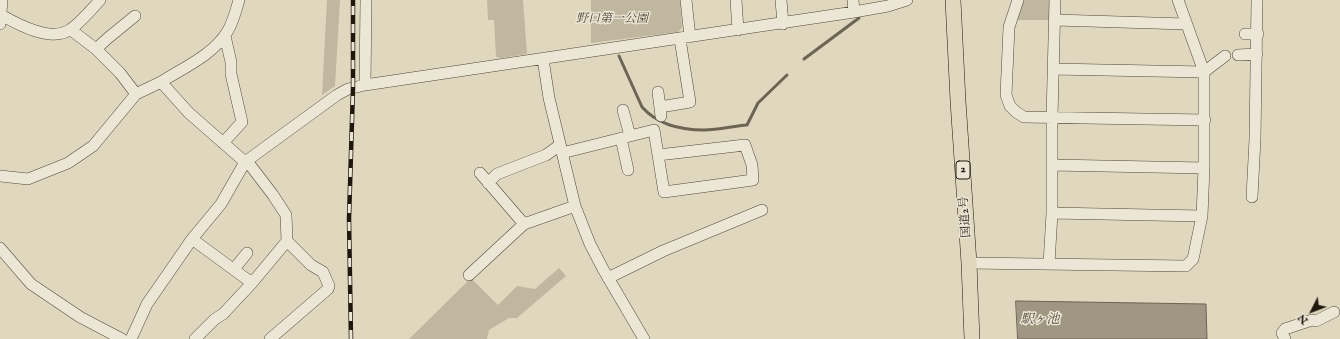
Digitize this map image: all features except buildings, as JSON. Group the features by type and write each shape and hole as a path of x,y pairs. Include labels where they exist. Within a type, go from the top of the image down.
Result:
{"highway":[{"name":"国道2号","path":"953,0 969,264 972,339"}],"street":[{"path":"2,0 0,19 40,32 59,34 71,30 100,0"},
{"path":"0,176 28,179 68,163 82,155 93,146 136,94 161,82 205,56 215,47 228,32 239,0"},
{"path":"365,85 366,0"},
{"path":"658,92 661,111 690,102 685,38 686,0"},
{"path":"736,0 738,30"},
{"path":"781,0 783,24"},
{"path":"853,0 854,12"},
{"path":"131,339 148,304 192,239 220,204 246,162 337,95 348,90 365,85 783,24 888,6 907,0"},
{"path":"1018,0 1009,27 1006,95 1010,106 1016,112 1024,117 1205,120"},
{"path":"1049,264 1052,213 1052,118 1055,0"},
{"path":"969,264 1186,266 1193,259 1202,216 1205,120 1204,72 1178,0"},
{"path":"1252,197 1248,182 1251,95 1256,66 1258,34 1257,0"},
{"path":"96,49 135,16"},
{"path":"1055,20 1186,24"},
{"path":"71,30 96,49 120,73 136,94"},
{"path":"1245,34 1258,34"},
{"path":"223,143 242,122 231,74 231,62 225,36"},
{"path":"1238,55 1257,54"},
{"path":"1053,69 1204,72 1226,56"},
{"path":"543,59 549,98 575,206 590,244 644,339"},
{"path":"161,82 189,113 246,162 273,195 286,215 287,241 252,283 223,314 215,319 195,339"},
{"path":"623,110 628,170"},
{"path":"488,183 497,174 561,149 626,137 654,130 658,156 664,192 753,180 752,165 745,145 658,156"},
{"path":"1052,165 1204,168"},
{"path":"480,174 524,224"},
{"path":"469,275 524,224 575,206"},
{"path":"608,278 662,251 762,210"},
{"path":"1052,213 1202,216"},
{"path":"192,239 252,283"},
{"path":"270,339 328,289 329,286 323,272 311,265 287,241"},
{"path":"0,248 31,284 80,317 103,335 122,339"},
{"path":"234,269 247,253"},
{"path":"1286,339 1282,333 1285,329 1316,320 1334,312"}],"green space":[{"path":"327,0 340,0 335,86 322,95"},
{"path":"487,0 523,0 527,54 501,58 496,57 494,20 488,20"},
{"name":"野口第一公園","path":"591,0 680,0 682,28 678,32 591,43"},
{"path":"1021,0 1050,0 1050,20 1015,20"},
{"path":"559,268 566,276 517,318 509,318 489,330 487,339 409,339 471,278 498,305 517,286 535,289"}],"water":[{"name":"駅ヶ池","path":"1016,301 1206,304 1207,339 1018,339"}],"waterway":[{"path":"804,59 859,18"},
{"path":"619,56 642,107 648,113 663,122 687,129 710,130 747,125 758,103 787,75"}],"railway":[{"path":"351,339 349,219 353,88 353,0"}]}
